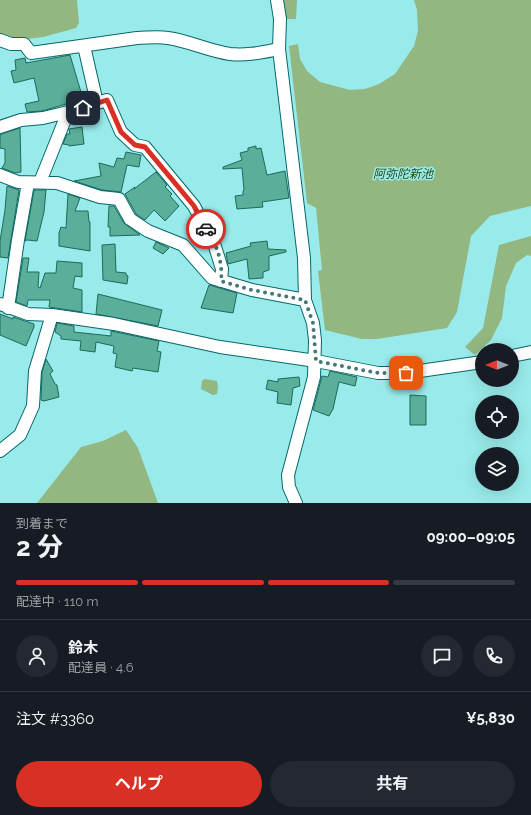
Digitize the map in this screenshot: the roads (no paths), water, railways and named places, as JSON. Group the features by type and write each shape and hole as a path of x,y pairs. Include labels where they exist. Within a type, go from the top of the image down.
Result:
{"street":[{"path":"277,0 280,19 279,49 304,258 305,300 313,323 316,361 314,376 288,475 289,487 296,503"},
{"path":"0,40 11,44 24,44 31,53 154,37 168,38 231,54 253,54 279,49"},
{"path":"84,46 97,103"},
{"path":"0,127 21,120 43,118 68,112 107,100 121,132 135,145 145,147 194,206 212,237 222,268 221,281"},
{"path":"68,112 34,182 18,240 4,306 28,314 52,315 114,324 220,347 316,361 386,374 406,373 475,363"},
{"path":"0,175 18,182 57,183 100,196 118,199 130,219 148,231 183,245 212,278 252,290 305,300"},
{"path":"0,451 20,435 33,406 35,371 52,315"},
{"path":"519,355 531,352"}],"water":[{"path":"0,0 77,0 79,23 76,28 43,37 19,40 0,35"},
{"path":"284,0 297,0 296,19 285,19"},
{"name":"阿弥陀新池","path":"414,0 531,0 531,206 490,216 471,236 457,312 447,328 377,339 362,339 325,330 318,271 322,270 316,208 307,203 289,46 298,44 300,59 307,71 320,82 350,90 365,89 379,84 395,74 414,46 418,31 417,10"},
{"path":"531,236 531,256 527,255 516,263 506,286 502,318 491,340 488,343 475,343 475,355 465,347 483,328 499,245"},
{"path":"204,379 217,381 217,394 213,395 201,389 202,381"},
{"path":"126,430 138,448 158,503 37,503 81,447 103,441"}]}
